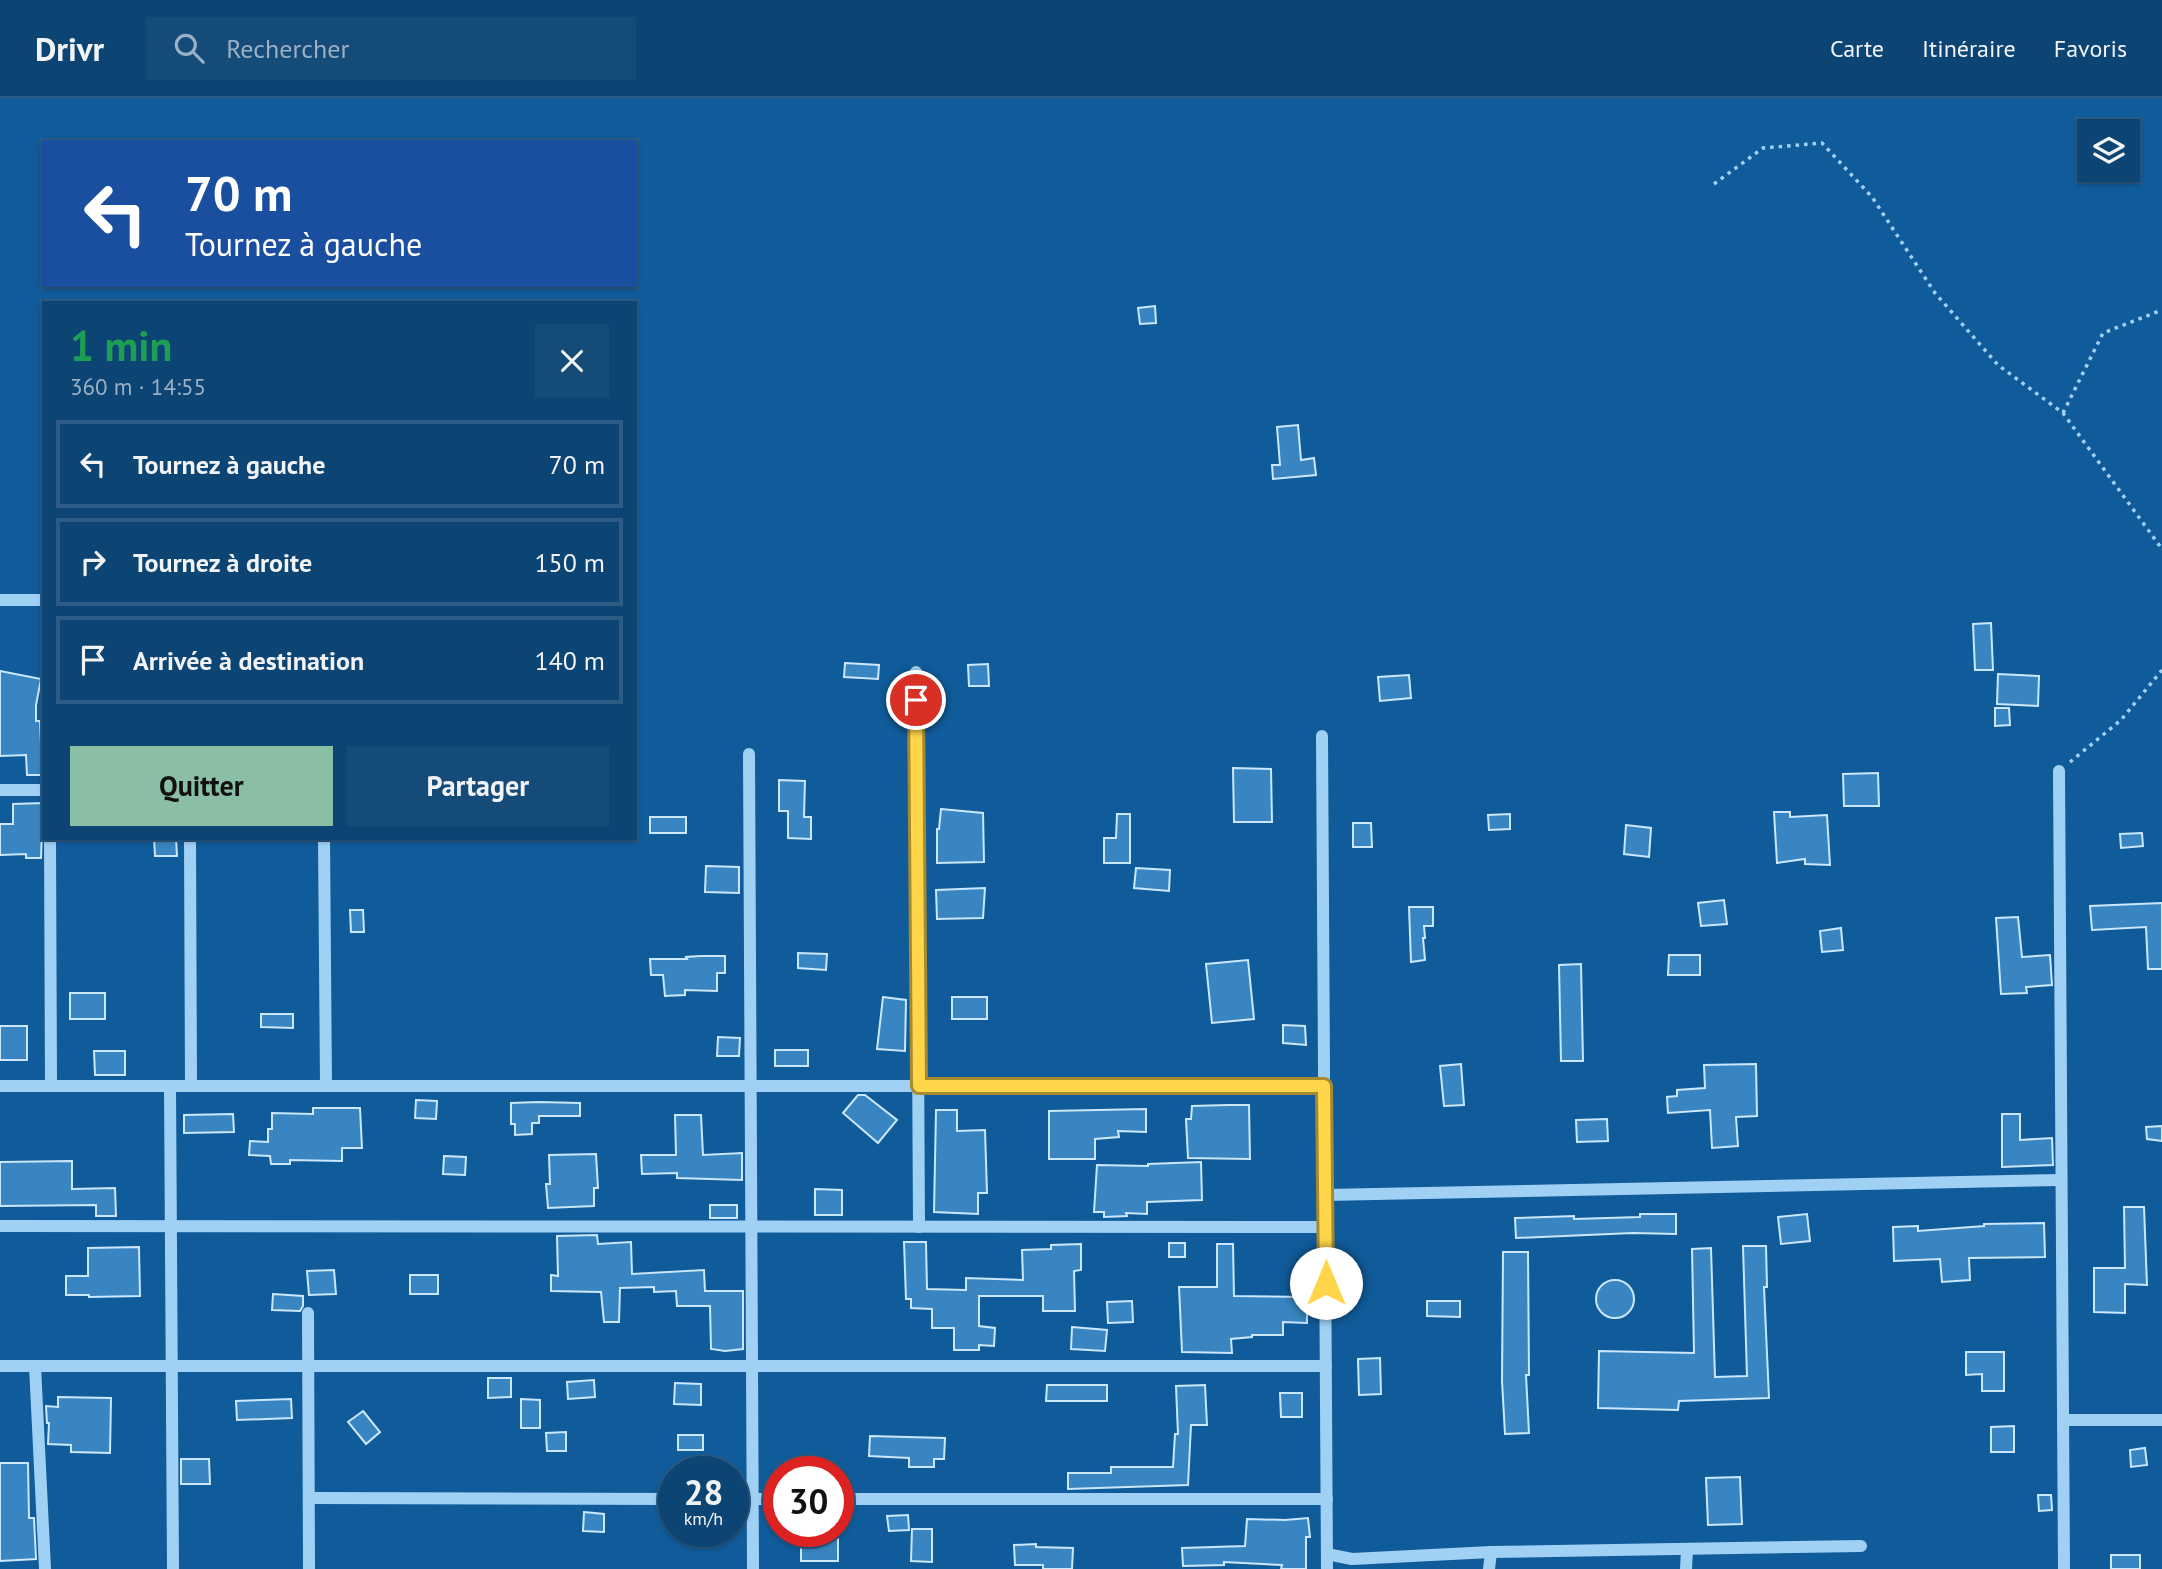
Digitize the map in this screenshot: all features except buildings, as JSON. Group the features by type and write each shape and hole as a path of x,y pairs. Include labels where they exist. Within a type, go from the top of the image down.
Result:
{"street":[{"path":"0,600 42,600"},
{"path":"916,673 919,1227"},
{"path":"1322,736 1327,1569"},
{"path":"749,754 753,1569"},
{"path":"2059,771 2064,1569"},
{"path":"0,790 42,790"},
{"path":"50,840 51,1086"},
{"path":"190,840 191,1086"},
{"path":"324,840 326,1086"},
{"path":"0,1086 1324,1086"},
{"path":"170,1086 173,1569"},
{"path":"1325,1195 2062,1180"},
{"path":"0,1226 1325,1227"},
{"path":"308,1312 309,1569"},
{"path":"0,1366 1326,1366"},
{"path":"35,1366 45,1569"},
{"path":"2063,1420 2162,1420"},
{"path":"309,1499 658,1499"},
{"path":"749,1499 763,1499"},
{"path":"854,1499 1327,1499"},
{"path":"1327,1554 1352,1559 1491,1552 1861,1546"},
{"path":"1686,1569 1687,1550"},
{"path":"1489,1569 1491,1552"}],"path":[{"path":"1714,184 1763,148 1822,143 1872,197 1935,293 1998,365 2063,413 2162,549"},
{"path":"2063,413 2103,332 2162,310"},
{"path":"2059,771 2121,720 2162,670"}],"route":[{"path":"916,700 919,1086 1324,1086 1326,1283"}]}
